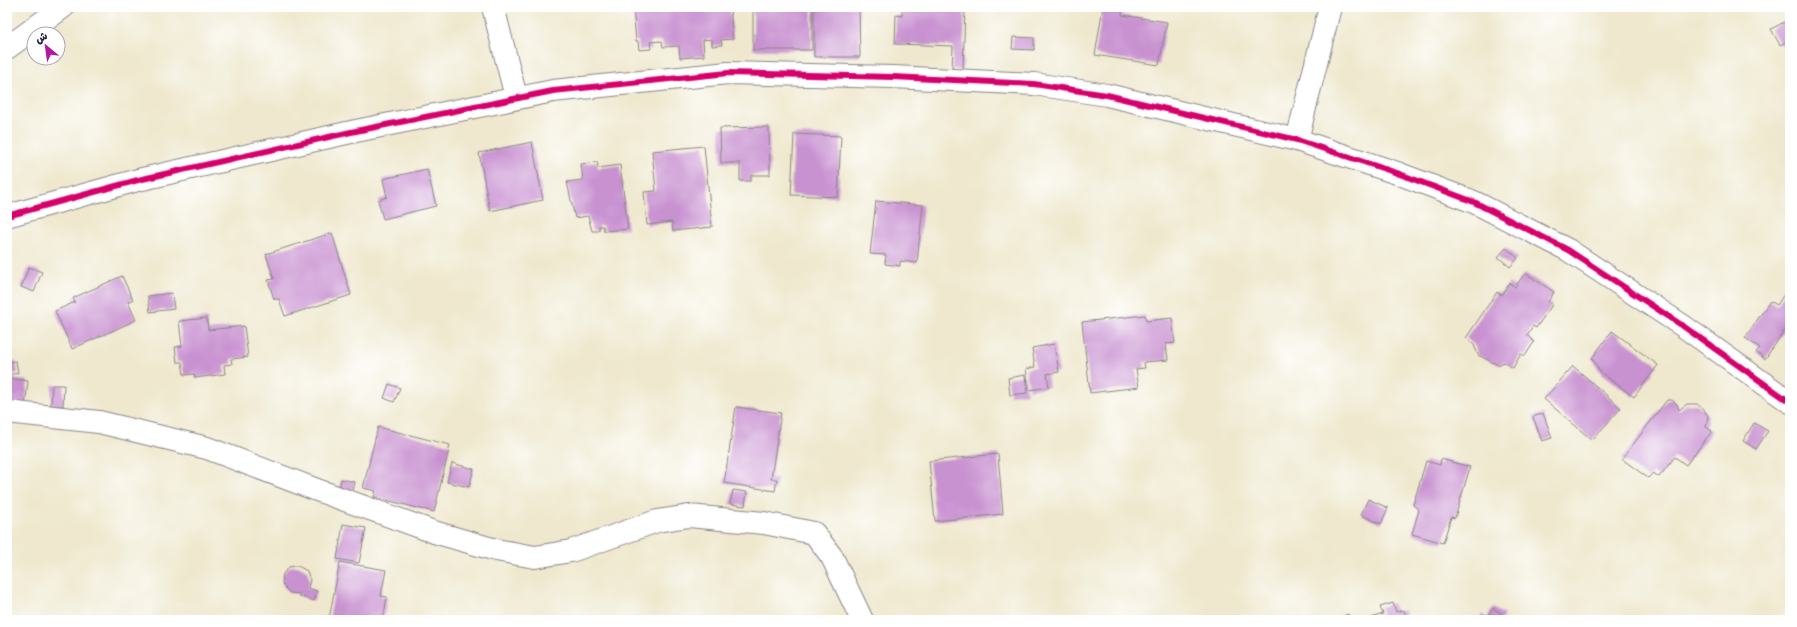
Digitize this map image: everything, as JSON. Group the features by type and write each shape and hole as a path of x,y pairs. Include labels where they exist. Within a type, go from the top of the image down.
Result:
{"street":[{"path":"7,48 63,7"},
{"path":"493,7 516,97"},
{"path":"1297,140 1330,7"},
{"path":"7,216 138,180 351,132 516,97 568,89 728,73 893,77 1034,84 1107,95 1297,140 1397,173 1474,202 1568,250 1683,326 1790,402"},
{"path":"7,412 99,422 207,448 317,490 434,532 496,550 535,557 571,551 657,521 689,516 764,524 814,533 832,557 862,620"}],"building":[{"path":"633,7 730,7 733,39 721,40 722,45 712,46 712,39 703,40 704,56 680,58 679,46 663,47 662,41 650,42 651,49 639,50 638,41 636,41"},
{"path":"753,7 812,7 812,50 753,50"},
{"path":"814,7 859,7 860,57 814,57"},
{"path":"902,7 965,7 963,70 952,69 953,46 895,44 896,15 902,16"},
{"path":"1103,7 1122,9 1122,15 1167,22 1159,65 1095,55"},
{"path":"1790,19 1790,40 1780,45 1771,29"},
{"path":"1013,37 1034,38 1034,50 1012,49"},
{"path":"769,127 770,175 751,175 751,181 740,181 740,163 721,163 720,128"},
{"path":"794,134 841,136 838,197 791,195"},
{"path":"532,142 543,200 490,211 479,153"},
{"path":"704,146 712,227 673,231 672,222 647,225 644,192 656,191 652,151"},
{"path":"597,162 598,168 620,165 628,229 604,231 603,226 599,226 599,231 592,231 588,216 575,218 567,182 583,180 581,164"},
{"path":"427,169 436,206 383,219 378,200 387,197 383,179"},
{"path":"876,201 923,205 917,263 900,261 900,266 885,264 886,255 870,254"},
{"path":"332,233 351,295 285,316 279,299 274,299 268,280 274,279 266,254"},
{"path":"1506,248 1518,258 1510,267 1498,257"},
{"path":"29,267 42,272 34,292 21,287"},
{"path":"1525,273 1554,292 1548,302 1552,305 1536,328 1533,326 1527,335 1534,342 1525,356 1521,354 1513,368 1504,362 1498,365 1478,355 1474,345 1466,338 1497,292 1502,295 1509,283 1515,287"},
{"path":"122,276 133,300 128,302 136,320 72,349 55,311 75,302 73,298"},
{"path":"1790,285 1790,325 1789,324 1765,359 1756,352 1760,348 1745,338 1770,301 1777,305"},
{"path":"172,293 174,309 150,312 148,296"},
{"path":"1145,315 1146,321 1172,318 1175,343 1166,344 1168,360 1144,362 1145,368 1136,369 1139,387 1090,393 1082,322"},
{"path":"207,318 208,330 244,326 248,357 231,359 232,364 224,365 225,374 195,378 194,374 184,375 182,362 177,362 175,347 182,346 179,321"},
{"path":"1612,331 1658,365 1634,397 1600,372 1592,358"},
{"path":"1054,344 1059,372 1047,374 1049,387 1029,390 1026,369 1035,367 1032,348"},
{"path":"16,361 18,373 7,375 7,362"},
{"path":"1573,366 1621,408 1592,440 1544,399"},
{"path":"1025,375 1027,393 1010,395 1008,378"},
{"path":"7,378 28,381 25,408 7,405"},
{"path":"389,384 400,388 394,402 384,398"},
{"path":"52,385 64,385 63,406 51,406"},
{"path":"1667,400 1672,400 1677,404 1679,410 1687,404 1697,404 1708,416 1706,427 1712,431 1686,465 1675,457 1659,477 1653,473 1648,478 1622,459"},
{"path":"736,407 781,413 771,479 777,479 775,491 724,483"},
{"path":"1543,413 1552,438 1542,441 1533,417"},
{"path":"1754,423 1768,431 1756,449 1743,441"},
{"path":"378,427 450,445 434,512 374,497 376,491 363,488"},
{"path":"998,454 1003,514 935,521 929,461"},
{"path":"1441,459 1470,467 1455,518 1451,517 1443,543 1412,534 1419,510 1413,505 1426,461 1440,465"},
{"path":"452,463 474,469 469,487 447,482"},
{"path":"341,479 355,482 351,498 338,495"},
{"path":"733,490 747,492 745,506 730,504"},
{"path":"1368,499 1388,508 1381,524 1361,515"},
{"path":"343,524 366,528 359,563 337,559"},
{"path":"340,562 386,570 381,596 387,597 383,620 329,619"},
{"path":"298,566 307,571 310,580 308,588 317,591 314,601 299,596 300,594 290,593 284,587 282,583 283,574 289,567"},
{"path":"1393,603 1396,612 1404,610 1407,620 1365,620 1383,614 1380,607"},
{"path":"1493,608 1504,615 1501,620 1479,620 1482,614 1487,618"},
{"path":"1348,614 1350,620 1335,620 1335,619"}],"cycle path":[{"path":"7,216 138,180 351,132 553,91 728,73 893,77 1034,84 1107,95 1297,140 1397,173 1474,202 1568,250 1683,326 1790,402"}]}
